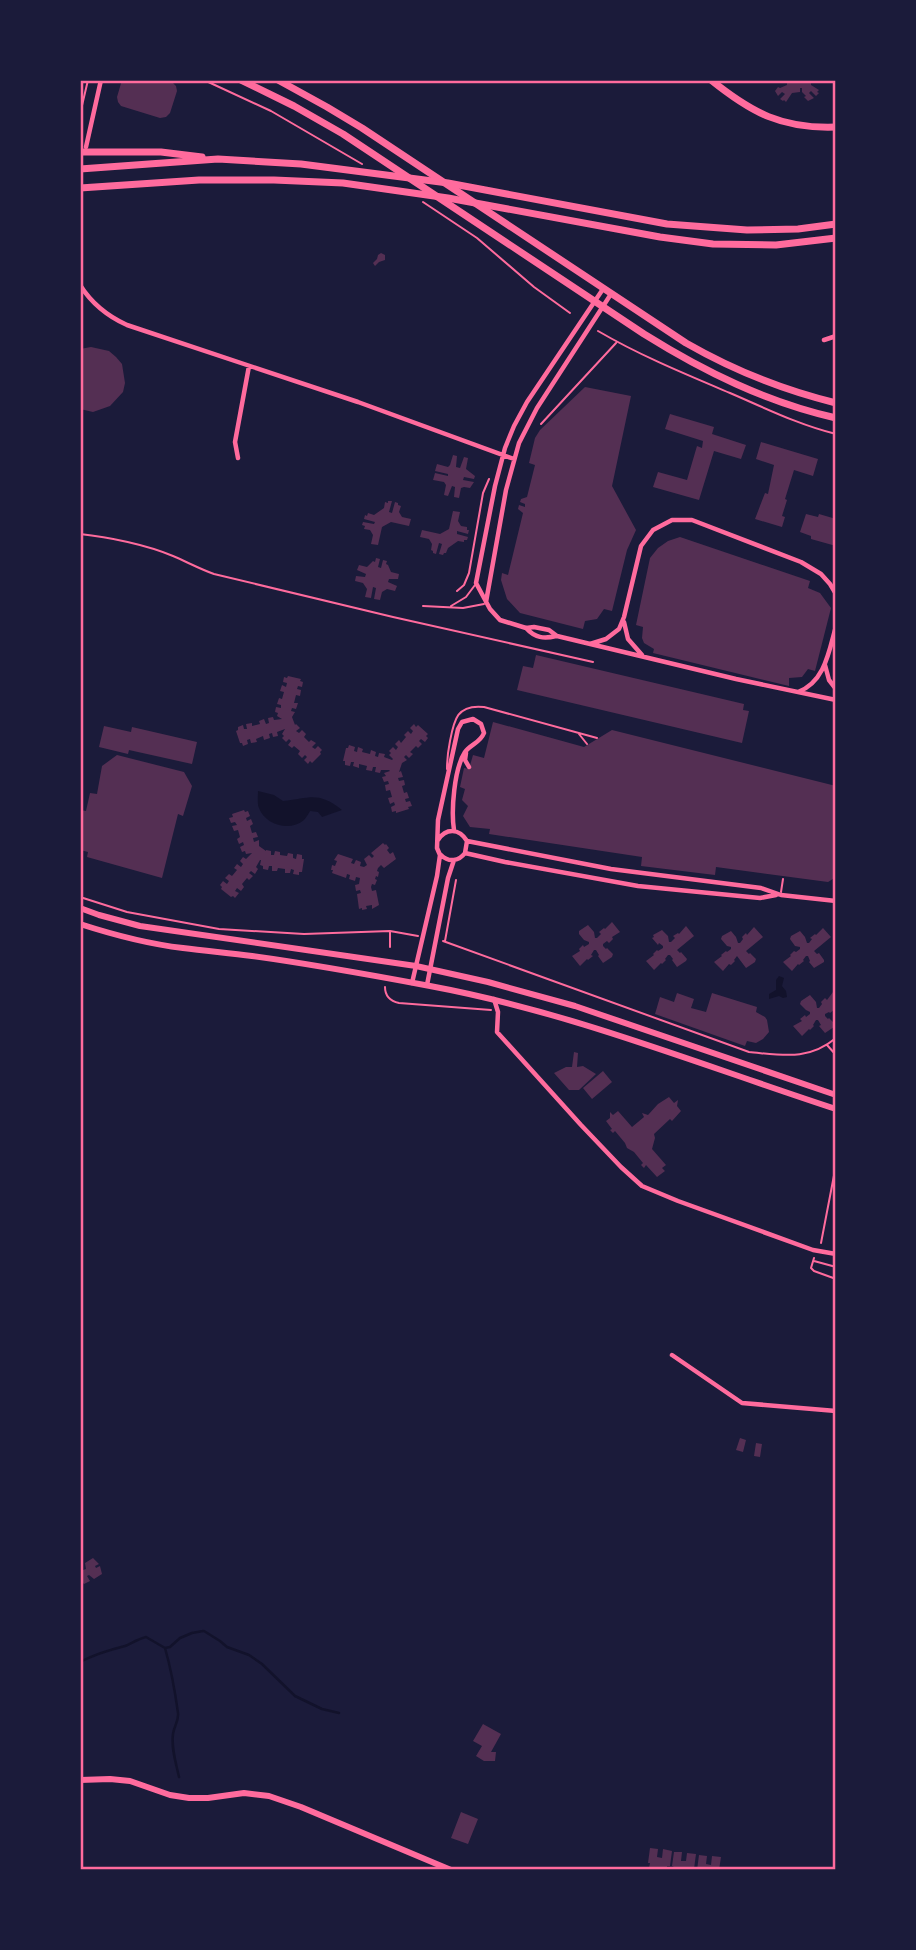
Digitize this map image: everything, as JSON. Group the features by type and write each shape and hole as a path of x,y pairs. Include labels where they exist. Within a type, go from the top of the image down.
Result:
{"main road":[{"path":"241,80 343,134 603,307 713,374 778,402 835,418"},
{"path":"278,80 362,128 669,333 719,361 787,390 835,403"},
{"path":"710,80 745,105 780,122 812,128 835,127"},
{"path":"83,150 160,152 302,164 448,183 667,224 723,229 798,229 835,224"},
{"path":"80,167 218,159"},
{"path":"80,190 199,180 343,183 448,198 660,237 713,244 776,245 835,238"},
{"path":"80,908 108,918 153,928 416,967 488,982 575,1006 835,1095"},
{"path":"80,924 124,938 281,960 494,999 562,1016 835,1109"},
{"path":"80,1780 130,1781 170,1795 188,1798 244,1793 270,1796 451,1870"}],"street":[{"path":"83,150 101,80"},
{"path":"80,285 94,303 119,322 514,459"},
{"path":"603,289 527,402 503,455 476,583 486,603 500,620 526,628 549,630 557,636 646,658 835,700"},
{"path":"486,603 506,490 521,438 537,408 611,294"},
{"path":"824,340 835,335"},
{"path":"238,458 235,442 249,366"},
{"path":"646,658 628,639 624,617 639,553 645,540 659,526 678,519 710,526 811,567 830,584 835,594"},
{"path":"589,644 610,637 624,617"},
{"path":"797,692 813,684 825,664 835,626"},
{"path":"526,628 532,635 547,638 557,636"},
{"path":"825,664 829,680 835,689"},
{"path":"454,830 453,803 461,761 467,749 479,742 484,733 481,724 473,719 465,720 459,725 438,820 437,848 440,855 447,860 454,860 463,856 467,841"},
{"path":"467,749 465,760 469,767"},
{"path":"438,840 446,832 454,830 467,841 611,869 761,888 781,895 835,901"},
{"path":"465,853 638,886 760,898 781,895"},
{"path":"412,983 440,855"},
{"path":"427,985 454,860"},
{"path":"494,999 498,1013 498,1031 581,1125 642,1186 818,1251 835,1254"},
{"path":"672,1355 742,1403 835,1411"}],"lane":[{"path":"450,607 466,597 476,583"},
{"path":"423,606 468,608 486,603"},
{"path":"447,777 453,726 460,712 467,708 484,707 597,738"},
{"path":"579,733 587,744"},
{"path":"781,895 783,879"}],"path":[{"path":"80,114 88,80"},
{"path":"598,331 617,342 810,427 835,434"},
{"path":"541,424 617,342"},
{"path":"457,591 464,585 469,573 483,493 490,478"},
{"path":"80,534 118,540 172,555 214,574 393,618 593,662"},
{"path":"456,880 444,942 749,1052 792,1056 820,1050 835,1038"},
{"path":"80,897 127,912 219,929 304,934 390,931 419,936"},
{"path":"390,931 390,947"},
{"path":"385,986 388,998 398,1003 491,1010"},
{"path":"827,1045 835,1055"},
{"path":"835,1165 818,1251 811,1268 835,1279"},
{"path":"813,1260 835,1267"}],"shaded area":[{"path":"258,791 274,795 283,801 320,798 342,810 322,817 318,812 310,811 298,824 278,825 262,814 258,804"},
{"path":"779,976 784,978 782,986 787,997 769,999 769,994 776,990"}],"building":[{"path":"122,80 169,80 176,86 177,91 170,113 160,118 121,106 117,97"},
{"path":"783,80 811,80 811,85 819,90 819,93 816,96 811,91 809,93 814,98 808,101 800,88 800,92 792,93 786,102 783,101 780,99 785,94 782,92 778,96 775,91 778,87 787,85"},
{"path":"381,253 385,255 385,260 375,266 373,263"},
{"path":"91,347 109,351 116,357 122,364 125,383 123,392 110,406 93,412 80,409 80,349"},
{"path":"585,387 631,396 612,486 636,530 627,550 612,611 604,609 597,619 585,621 583,629 520,613 507,599 501,580 502,573 508,575 523,513 518,509 519,505 525,507 525,504 520,502 527,497 535,465 529,463 535,438"},
{"path":"670,414 714,427 712,434 746,445 741,459 714,451 699,500 653,487 658,472 687,480 697,446 702,448 703,441 665,429"},
{"path":"761,442 818,459 813,476 794,470 785,499 782,527 755,519 765,493 768,494 774,465 756,459"},
{"path":"453,455 457,456 456,467 460,468 464,457 468,458 466,469 475,476 474,479 464,477 463,480 474,482 470,488 461,488 459,498 454,497 455,487 452,486 448,496 444,495 444,482 433,480 435,473 448,476 435,471 437,464 448,467"},
{"path":"392,501 389,512 392,513 395,502 401,506 399,512 402,517 411,519 409,526 391,522 382,527 378,545 371,544 373,535 362,525 363,522 375,522 364,519 365,515 374,515 384,508 385,502"},
{"path":"453,511 460,512 458,521 469,530 468,534 457,531 457,534 468,537 467,540 458,541 443,555 439,554 442,544 439,543 436,554 433,553 429,539 420,537 422,530 440,534 449,529"},
{"path":"806,514 818,517 819,514 836,519 836,546 811,539 811,536 800,532"},
{"path":"680,537 810,581 808,588 820,593 831,608 815,671 808,669 802,677 789,678 789,686 653,653 654,649 644,643 642,638 643,627 636,625 650,558 668,541"},
{"path":"376,558 380,559 378,567 381,568 383,560 387,561 391,572 399,574 398,579 389,579 388,582 397,586 395,591 387,589 382,592 380,600 374,599 376,588 373,587 371,598 365,597 367,589 363,583 355,581 356,576 365,577 366,574 357,570 359,565 367,567 375,562"},
{"path":"536,655 744,704 743,710 749,711 742,743 517,690 523,666 533,668"},
{"path":"284,677 303,682 302,687 298,686 297,689 301,690 300,696 296,695 296,709 292,708 291,711 295,712 292,717 295,725 300,728 296,731 299,733 302,730 309,742 311,740 316,743 312,747 315,749 318,746 322,750 312,763 310,761 308,764 304,760 307,757 305,755 302,758 298,754 300,751 288,745 291,741 289,739 286,742 282,738 285,729 277,732 278,736 273,737 272,733 269,734 270,738 264,740 263,736 256,739 257,742 251,743 250,739 247,740 248,744 243,746 236,731 243,725 244,729 247,729 246,724 260,724 259,721 264,719 266,724 269,723 268,718 282,719 275,712 276,707 281,708 281,705 277,704 284,692 280,691 282,685 286,687"},
{"path":"493,722 584,747 612,730 836,786 836,877 828,882 716,867 715,875 641,866 642,857 489,834 490,829 470,827 463,816 468,806 462,800 465,789 460,787 464,768 469,769 473,755 484,758"},
{"path":"414,724 428,734 428,738 425,742 421,739 419,741 422,744 410,752 413,754 409,758 406,755 404,757 407,760 402,763 399,772 401,771 403,777 398,778 399,781 404,780 405,785 402,786 409,798 405,799 406,802 410,801 412,806 396,813 392,812 391,807 395,805 394,802 390,804 388,798 392,797 390,790 386,791 385,785 389,784 388,781 384,782 382,777 386,776 384,773 389,770 381,770 380,773 375,772 376,767 373,767 372,771 366,770 367,766 359,764 359,768 353,766 354,762 351,762 350,766 343,761 349,745 355,747 354,751 357,752 358,747 363,749 362,752 370,754 371,750 376,752 375,756 378,757 379,753 385,754 384,757 392,760 389,751 393,747 396,750 398,747 395,744 399,740 401,743 408,731 411,734 413,731 410,728"},
{"path":"104,726 131,732 132,727 197,742 192,764 129,750 128,754 99,747"},
{"path":"117,755 184,772 192,786 183,816 178,814 162,878 87,857 88,852 80,850 80,810 86,811 90,793 97,794 102,766"},
{"path":"248,811 250,816 246,818 247,821 251,819 253,824 250,826 252,833 256,832 258,837 253,838 254,842 259,840 259,846 271,851 271,855 274,855 275,851 280,852 280,855 293,854 296,859 297,854 302,855 304,859 299,875 293,874 294,870 291,869 290,873 285,873 285,869 272,871 272,866 269,866 268,870 263,869 260,860 255,874 251,871 249,873 253,876 242,884 244,887 241,891 237,888 235,891 239,893 235,898 221,889 220,885 223,881 227,884 229,881 225,878 229,874 232,876 237,870 234,868 237,864 241,867 243,864 240,861 243,857 246,859 252,853 242,852 240,847 244,845 243,842 239,844 238,830 234,831 232,826 237,825 235,822 231,823 229,818 233,817 232,814"},
{"path":"383,843 396,859 384,868 381,865 378,868 377,880 375,885 372,884 372,891 376,890 379,905 372,909 372,905 366,906 367,909 359,909 357,894 361,893 360,890 356,891 355,885 359,884 360,878 356,877 355,881 349,879 350,875 347,874 346,878 332,873 332,865 335,866 337,861 334,860 338,854 353,859 351,863 354,864 356,860 361,862 360,866 364,867 367,865 364,859 369,855 372,858 374,856 371,853"},
{"path":"612,922 620,932 603,946 613,954 612,957 603,963 594,950 591,955 593,956 580,966 572,956 589,942 584,940 579,931 588,925 597,938 601,934 599,932"},
{"path":"686,926 694,936 677,950 686,961 677,967 668,955 654,970 646,961 663,946 659,943 658,945 652,938 653,935 662,930 671,942 675,938 673,936"},
{"path":"754,927 763,937 746,951 756,959 755,962 746,968 737,956 723,971 714,962 731,949 721,939 722,936 731,931 740,943 742,937"},
{"path":"823,928 831,937 814,951 819,953 824,962 814,968 806,956 792,971 783,962 800,949 790,939 791,936 800,931 809,943 812,939 810,938"},
{"path":"833,992 836,995 835,1009 825,1016 835,1024 834,1027 825,1033 816,1020 814,1026 802,1036 793,1026 810,1014 800,1004 801,1001 810,995 819,1008 821,1002 825,998 827,1000"},
{"path":"677,993 694,999 691,1008 706,1012 712,993 757,1007 756,1012 767,1020 769,1032 756,1043 747,1041 745,1046 655,1014 660,997 674,1002"},
{"path":"574,1052 578,1053 577,1067 583,1066 596,1074 579,1090 569,1090 554,1073 572,1067"},
{"path":"603,1071 612,1082 592,1099 583,1088"},
{"path":"669,1097 674,1103 678,1100 677,1106 681,1111 654,1134 652,1149 666,1165 662,1168 665,1171 657,1177 646,1165 644,1168 641,1165 643,1163 627,1148 615,1131 613,1133 610,1130 612,1129 606,1121 610,1118 610,1112 613,1115 618,1111 632,1127 644,1117 642,1113 648,1115"},
{"path":"740,1438 746,1440 743,1452 736,1450"},
{"path":"756,1443 762,1444 760,1457 754,1456"},
{"path":"93,1558 99,1564 96,1568 100,1566 102,1574 94,1579 87,1576 90,1581 84,1584 80,1580 80,1565 83,1570 86,1569 85,1563"},
{"path":"483,1724 501,1734 491,1752 496,1752 495,1761 484,1761 476,1756 482,1746 473,1741"},
{"path":"461,1812 478,1819 468,1844 451,1838"},
{"path":"650,1848 658,1849 657,1857 662,1858 663,1849 672,1851 667,1870 649,1868"},
{"path":"674,1852 682,1852 681,1861 686,1861 687,1853 696,1854 694,1869 674,1870"},
{"path":"699,1855 707,1856 706,1864 711,1865 712,1856 721,1857 719,1870 697,1870"}],"waterway":[{"path":"80,1662 146,1637 165,1648 180,1638 203,1631"},
{"path":"204,1631 227,1647 249,1655 262,1664 295,1696 322,1709 339,1713"},
{"path":"165,1648 178,1713 173,1739 179,1777"}]}
